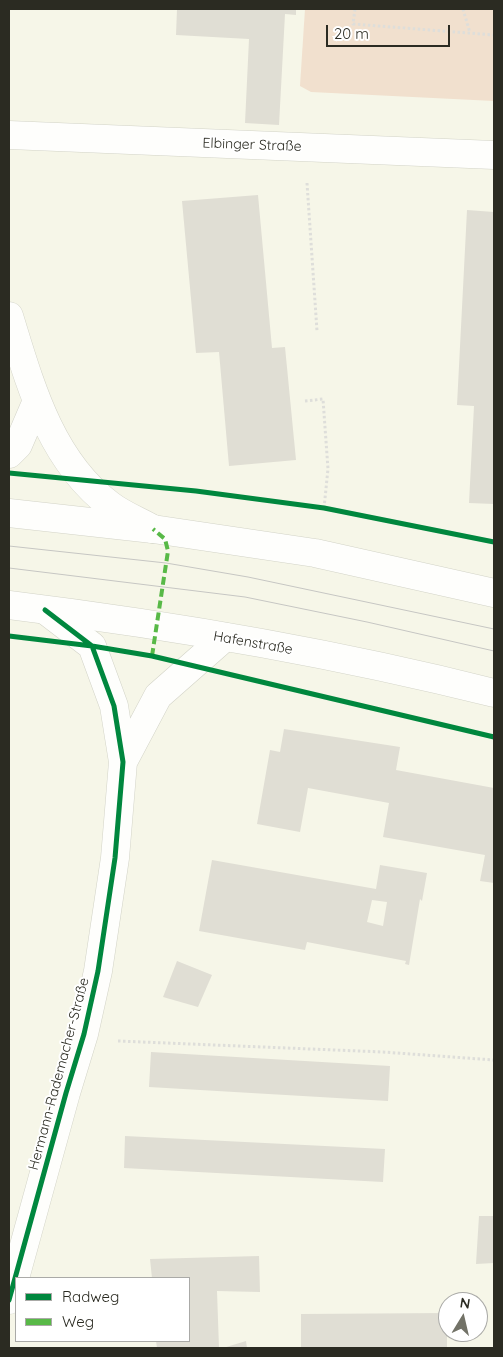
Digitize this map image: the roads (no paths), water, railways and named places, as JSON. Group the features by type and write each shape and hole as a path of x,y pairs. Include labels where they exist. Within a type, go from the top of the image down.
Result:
{"street":[{"name":"Elbinger Straße","path":"9,135 494,155"},
{"path":"9,316 36,403 72,468 110,506 154,529"},
{"path":"9,454 18,445 36,403"},
{"path":"9,513 154,529 315,554 494,593"},
{"name":"Hafenstraße","path":"9,605 225,637 388,667 494,693"},
{"name":"Hermann-Rademacher-Straße","path":"15,1277 84,1034 98,971 115,858 123,762 114,706 92,646 45,610"},
{"name":"Hermann-Rademacher-Straße","path":"123,762 158,696 225,637"},
{"name":"Hermann-Rademacher-Straße","path":"9,1300 15,1278"}],"tram line":[{"path":"9,546 166,563 248,577 494,629"},
{"path":"9,568 245,597 494,651"}]}
